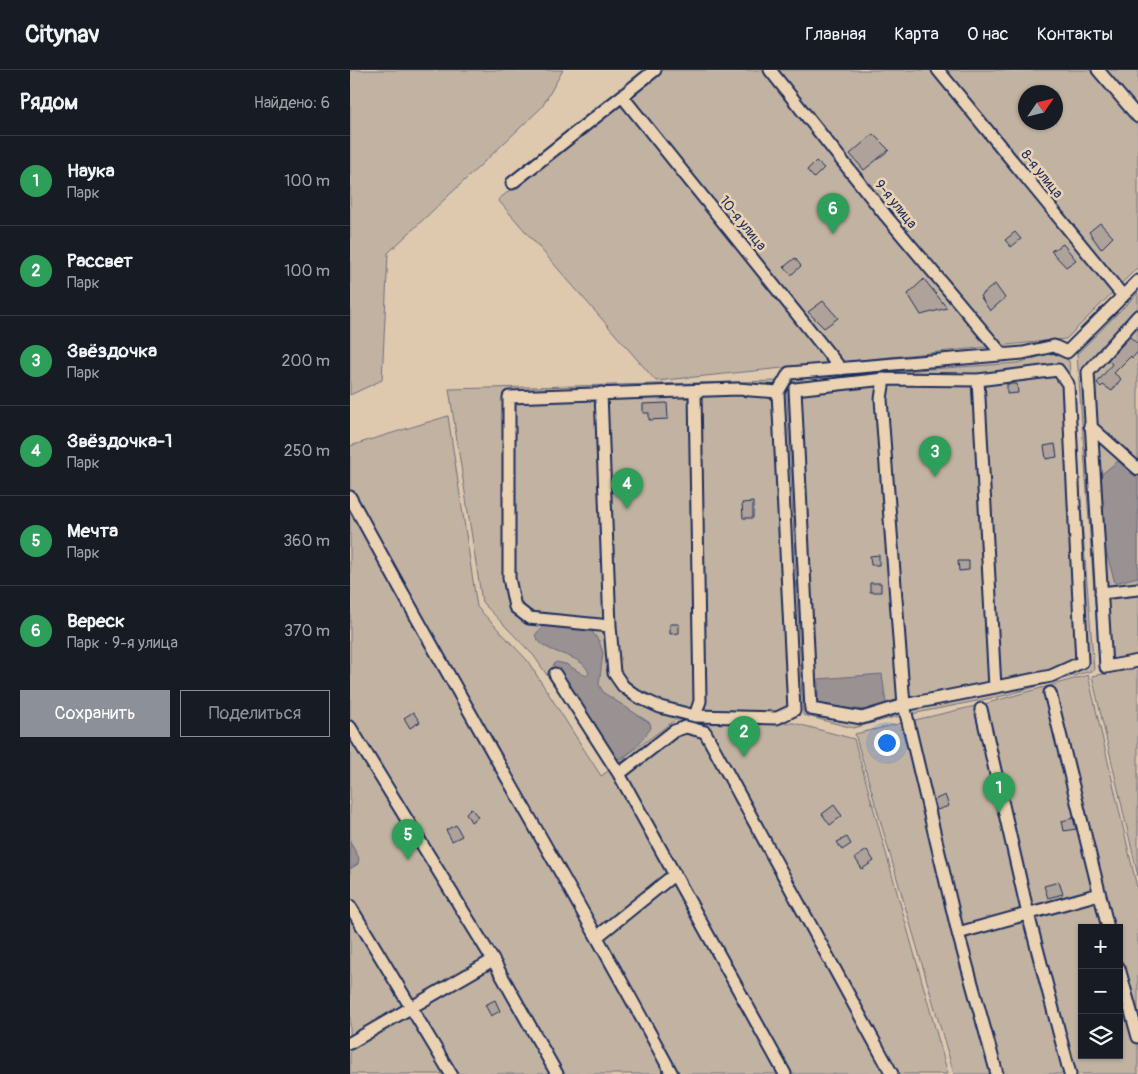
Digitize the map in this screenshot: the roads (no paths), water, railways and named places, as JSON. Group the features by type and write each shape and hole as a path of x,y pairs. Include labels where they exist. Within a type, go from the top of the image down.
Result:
{"street":[{"path":"512,183 655,70"},
{"name":"9-я улица","path":"770,70 886,216 1002,354"},
{"name":"8-я улица","path":"938,70 1123,296"},
{"path":"1098,70 1138,117"},
{"name":"10-я улица","path":"622,96 841,369"},
{"path":"601,393 610,626 614,673 623,686 636,696 660,707 695,716 777,718 794,710 778,392 789,373 1023,353 1054,346 1067,352 1138,282"},
{"path":"1137,320 1088,372 1106,667 1138,662"},
{"path":"1058,370 1068,384 1079,567 1082,662 1051,676 904,705 862,718 810,709 796,388 884,379 978,380 1058,370"},
{"path":"884,379 881,398 904,705 958,933 997,1074"},
{"path":"978,380 995,688"},
{"path":"610,626 529,618 515,607 508,578 509,397 738,389 778,392"},
{"path":"695,391 700,701 695,716"},
{"path":"1090,426 1138,469"},
{"path":"350,497 598,936 672,1074"},
{"path":"1101,593 1138,589"},
{"path":"554,674 619,774 785,1074"},
{"path":"1050,693 1107,924"},
{"path":"981,709 1028,914 1070,1074"},
{"path":"350,727 493,960 557,1074"},
{"path":"619,774 674,731 686,727 704,732 892,1074"},
{"path":"598,936 675,874"},
{"path":"958,933 1099,894"},
{"path":"350,906 451,1074"},
{"path":"350,1043 493,960"},
{"path":"1119,969 1138,1038"}],"place":[{"name":"Вереск","path":"833,234"},
{"name":"Звёздочка","path":"935,477"},
{"name":"Звёздочка-1","path":"627,509"},
{"name":"Рассвет","path":"744,757"},
{"name":"Наука","path":"999,813"},
{"name":"Мечта","path":"408,860"}]}
